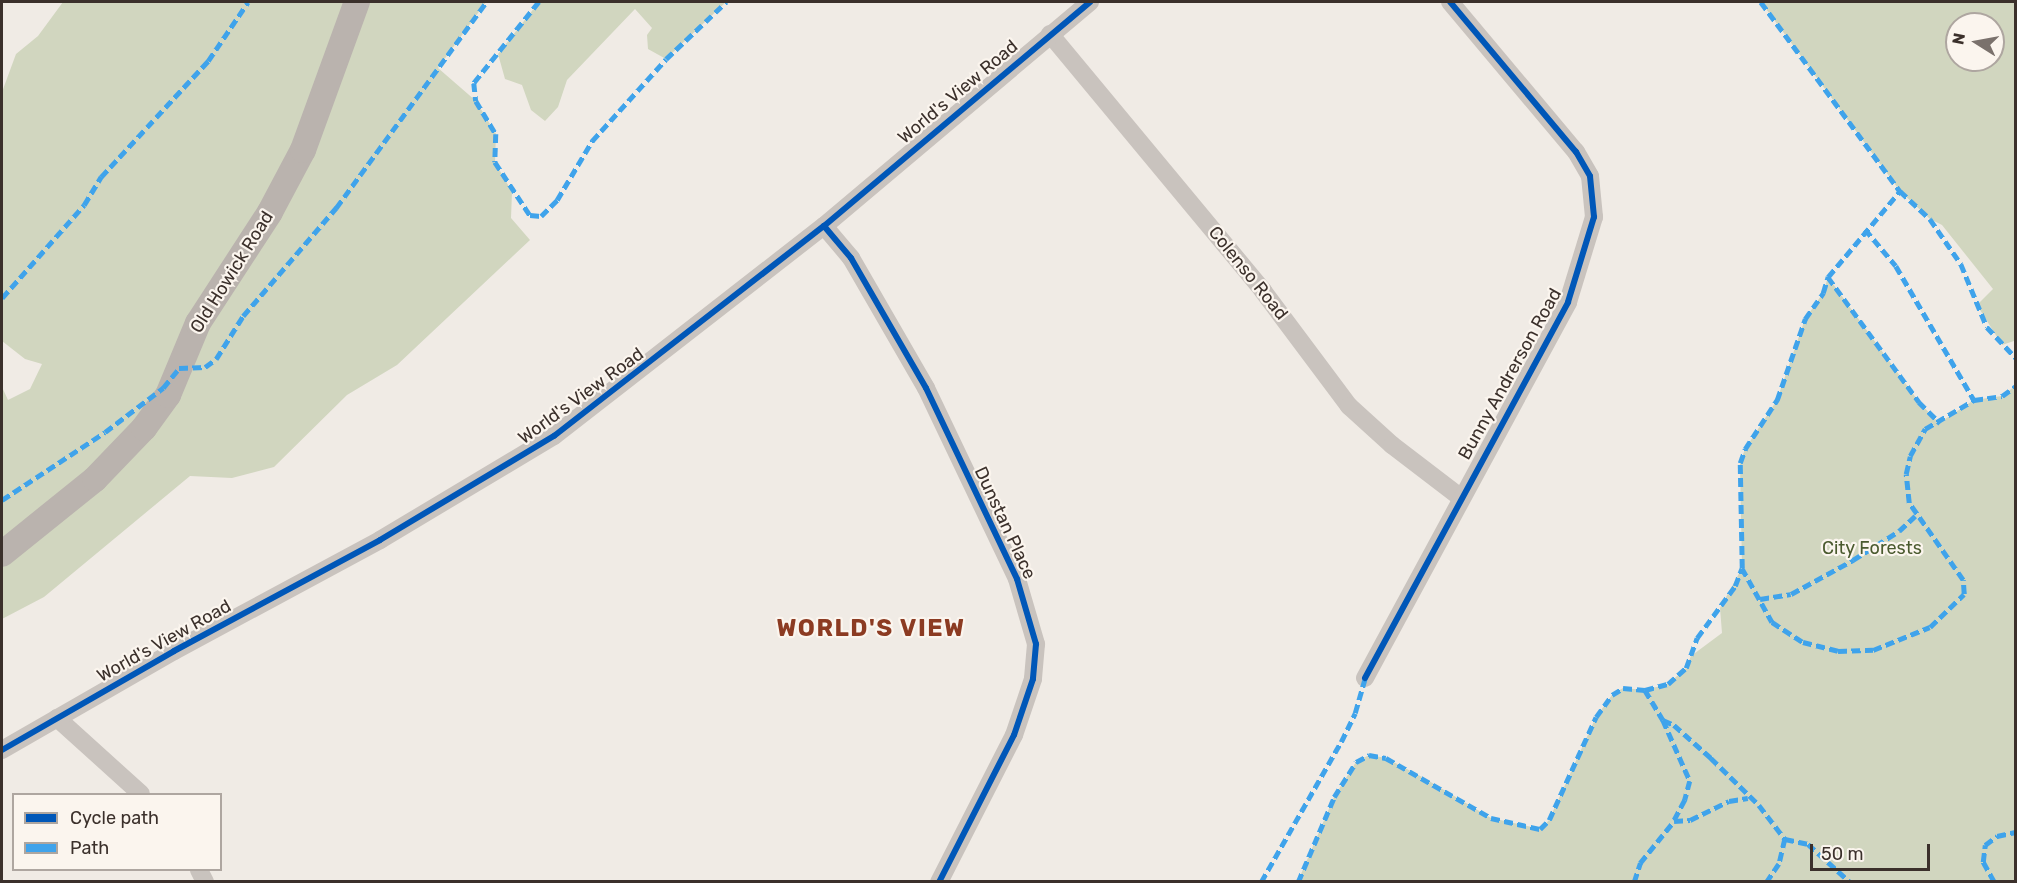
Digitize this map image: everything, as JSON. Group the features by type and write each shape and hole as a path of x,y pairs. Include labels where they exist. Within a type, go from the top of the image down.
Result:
{"main road":[{"name":"Old Howick Road","path":"2,554 95,479 144,428 168,395 198,323 270,212 303,150 357,2"}],"street":[{"name":"World's View Road","path":"2,750 509,466 595,408 824,226 1090,2"},
{"name":"Bunny Andrerson Road","path":"1365,678 1460,497 1568,302 1587,246 1593,194 1590,176 1576,152 1450,2"},
{"name":"Colenso Road","path":"1050,34 1263,291 1349,406 1384,439 1460,497"},
{"name":"Dunstan Place","path":"824,226 851,258 926,388 1017,579 1036,644 1033,679 1014,735 939,882"},
{"path":"57,718 139,793"}],"green space":[{"path":"63,2 486,2 438,68 476,101 496,134 495,162 512,192 511,218 530,240 397,365 347,395 274,467 232,478 190,476 44,597 2,619 2,387 8,400 30,389 42,364 25,359 2,341 2,92 16,54 38,36"},
{"path":"539,2 726,2 666,59 648,49 647,35 652,28 635,9 567,80 558,107 545,121 531,110 522,85 505,79 498,54"},
{"path":"1761,2 2015,2 2014,341 2002,345 1977,305 1993,289 1942,225 1930,219 1900,191"},
{"name":"City Forests","path":"1828,277 1919,402 1939,423 1974,400 2002,396 2015,386 2015,881 1298,881 1334,797 1356,762 1369,755 1386,758 1491,818 1541,829 1549,820 1596,717 1612,695 1623,688 1645,690 1668,684 1686,668 1691,656 1722,633 1720,608 1742,568 1740,463 1745,449 1777,400 1805,319 1823,293"}],"marked path":[{"path":"2,298 84,205 101,177 208,61 248,2"},
{"path":"2,500 105,432 163,388 179,368 205,367 216,359 243,316 336,208 486,2"},
{"path":"539,2 474,83 476,101 496,134 495,162 530,215 541,216 557,200 592,141 666,59 726,2"},
{"path":"1761,2 1900,191 1930,219 1961,264 1987,327 2016,358"},
{"path":"1298,882 1334,797 1356,762 1369,755 1386,758 1491,818 1540,829 1549,820 1596,717 1612,695 1623,688 1645,690 1668,684 1686,668 1697,638 1735,586 1742,568 1740,463 1745,449 1777,400 1805,319 1823,293 1828,277 1900,191"},
{"path":"1865,229 1896,266 1974,400"},
{"path":"1828,277 1919,402 1940,423"},
{"path":"1742,568 1772,622 1803,642 1838,651 1873,650 1930,627 1964,594 1963,580 1909,503 1906,474 1910,456 1925,429 1974,400 2002,396 2016,386"},
{"path":"1760,599 1791,594 1853,560 1899,531 1915,516"},
{"path":"1261,882 1341,742 1355,713 1365,678"},
{"path":"1645,690 1663,720 1674,725 1711,758 1759,805 1785,839 1779,864 1767,882"},
{"path":"1663,720 1690,781 1685,800 1674,821"},
{"path":"1634,882 1640,863 1674,821 1690,820 1729,801 1748,798"},
{"path":"1994,882 1983,862 1985,845 1997,836 2016,832"},
{"path":"1785,839 1808,844 1850,882"}],"cycle path":[{"path":"2,750 174,651 380,540 554,436 824,226 1090,2"},
{"path":"1365,678 1568,302 1594,217 1590,176 1576,152 1450,2"},
{"path":"824,226 851,258 926,388 1017,579 1036,644 1033,679 1014,735 939,882"}],"district":[{"name":"WORLD'S VIEW","path":"871,629"}]}
